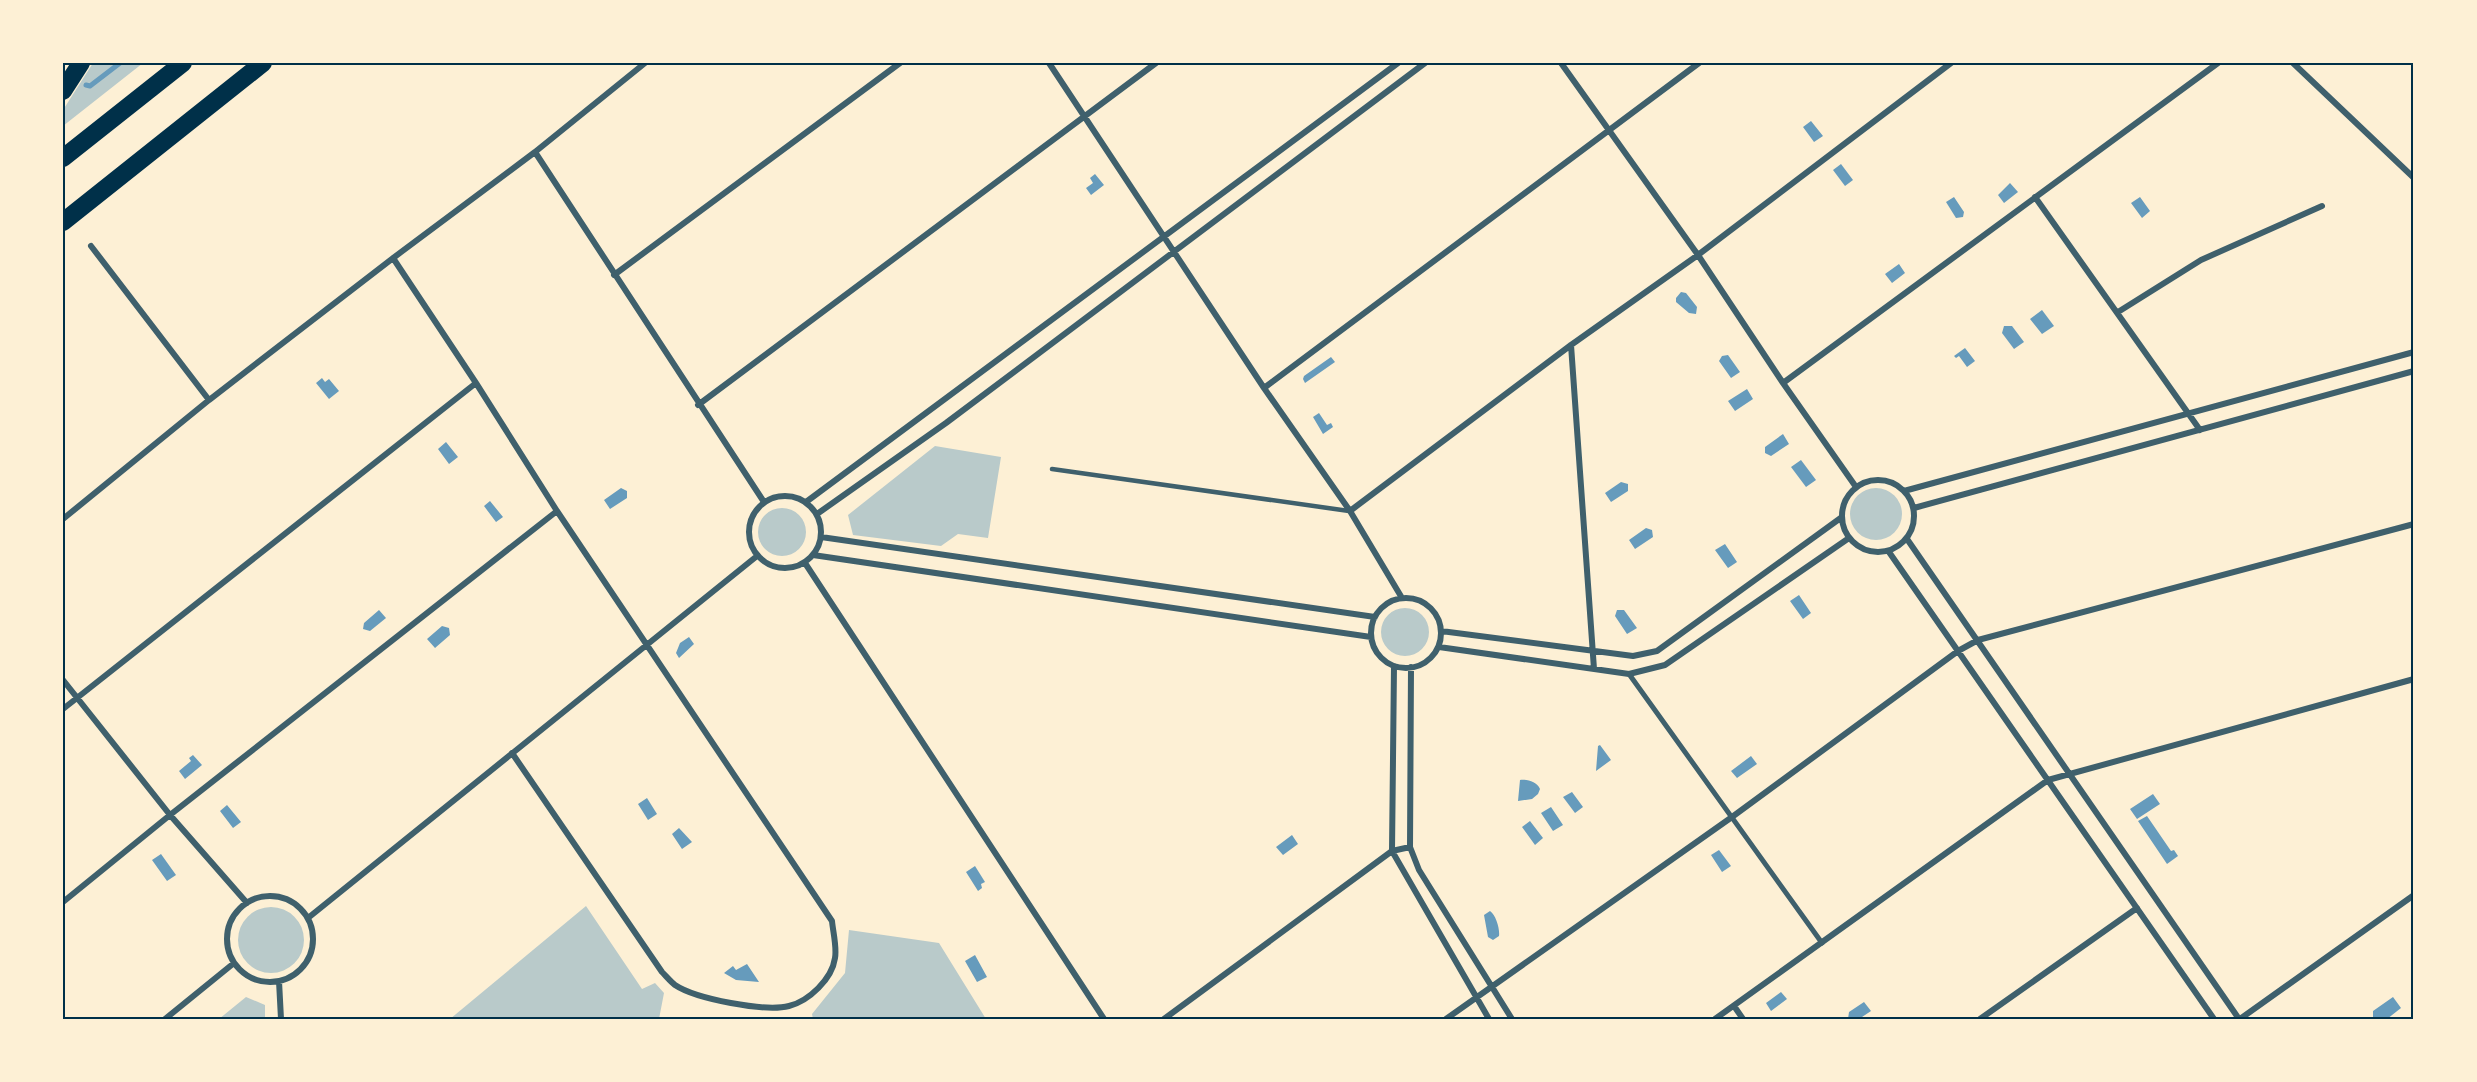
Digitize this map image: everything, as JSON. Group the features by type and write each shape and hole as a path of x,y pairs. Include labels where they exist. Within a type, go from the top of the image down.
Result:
{"highway":[{"path":"63,91 81,63"},
{"path":"63,158 183,63"},
{"path":"63,222 263,63"}],"street":[{"path":"63,519 209,400 535,152 645,63"},
{"path":"614,275 900,63"},
{"path":"1049,63 1264,388 1350,511 1402,598"},
{"path":"698,405 1156,63"},
{"path":"806,502 1398,63"},
{"path":"817,514 946,423 1425,63"},
{"path":"1561,63 1698,255 1856,487"},
{"path":"1264,388 1699,63"},
{"path":"1350,511 1571,345 1698,255 1951,63"},
{"path":"1783,383 2218,63"},
{"path":"2293,63 2414,178"},
{"path":"535,152 698,405 764,502"},
{"path":"2035,197 2200,429"},
{"path":"2118,312 2201,260 2322,206"},
{"path":"90,246 209,400"},
{"path":"393,258 557,511 832,921 836,958 818,988 807,998 789,1006 769,1008 708,997 675,985 662,972 512,753"},
{"path":"1571,345 1595,651 1594,669"},
{"path":"1904,491 2414,352"},
{"path":"1914,508 2414,371"},
{"path":"63,709 476,383"},
{"path":"1876,480 1896,484 1904,491 1914,508 1912,530 1899,547 1889,552 1867,551 1849,538 1842,517 1843,506 1848,495 1856,487 1876,480"},
{"path":"785,495 806,502 817,514 821,525 821,537 813,555 805,563 785,568 774,567 757,556 748,533 755,510 774,497 785,495"},
{"path":"63,902 170,815 557,511"},
{"path":"1442,631 1633,656 1657,651 1842,517"},
{"path":"1446,1019 1732,816 1958,651 1978,640 2414,524"},
{"path":"821,537 1375,618"},
{"path":"1439,647 1629,674 1665,665 1849,538"},
{"path":"1907,539 2240,1019 2414,895"},
{"path":"1889,552 2214,1019"},
{"path":"813,555 1371,637"},
{"path":"308,918 757,556"},
{"path":"805,563 1104,1019"},
{"path":"1402,598 1413,598 1431,608 1440,622 1442,631 1439,647 1426,662 1411,667 1394,666 1384,660 1371,637 1375,618 1382,608 1391,601 1402,598"},
{"path":"1394,666 1392,850 1489,1019"},
{"path":"1411,667 1410,847 1419,870 1512,1019"},
{"path":"1629,674 1822,943"},
{"path":"1715,1019 2048,780 2414,679"},
{"path":"63,680 170,815 247,903"},
{"path":"1164,1019 1392,850 1410,847"},
{"path":"273,896 299,907 308,918 313,944 310,957 292,976 279,981 267,982 254,979 234,963 229,951 229,931 237,912 247,903 259,897 273,896"},
{"path":"1980,1019 2137,909"},
{"path":"165,1019 234,963"},
{"path":"279,981 281,1019"},
{"path":"1734,1006 1743,1019"}],"lane":[{"path":"1052,469 1350,511"}],"shaded area":[{"path":"93,63 143,63 63,126 63,110"},
{"path":"935,446 1001,457 988,538 958,534 941,546 853,535 848,515"},
{"path":"1876,488 1890,492 1898,500 1902,514 1898,528 1890,536 1876,540 1862,536 1854,528 1850,514 1854,500 1862,492"},
{"path":"777,508 787,508 802,518 806,532 805,541 796,552 787,556 777,556 762,546 758,537 758,527 768,512"},
{"path":"1400,608 1410,608 1422,615 1429,627 1429,637 1422,649 1410,656 1400,656 1385,645 1381,637 1381,627 1392,612"},
{"path":"586,906 642,989 655,983 664,993 659,1019 450,1019"},
{"path":"264,907 278,907 290,912 299,921 304,940 302,953 295,964 278,973 264,973 252,968 243,959 238,947 238,933 243,921 252,912"},
{"path":"849,930 939,943 986,1019 813,1019 812,1014 845,973"},
{"path":"246,997 265,1005 265,1019 219,1019"}],"water":[{"path":"1811,121 1823,136 1814,142 1803,127"},
{"path":"1841,164 1853,180 1845,186 1833,170"},
{"path":"1095,174 1104,185 1091,195 1086,188 1093,183 1090,178"},
{"path":"2010,183 2018,192 2004,203 1998,195"},
{"path":"1954,197 1964,212 1963,217 1956,218 1946,202"},
{"path":"2140,197 2150,211 2142,218 2131,203"},
{"path":"1899,264 1905,273 1892,283 1885,274"},
{"path":"1681,292 1686,293 1697,307 1696,314 1689,313 1676,302"},
{"path":"2042,310 2054,326 2042,334 2030,319"},
{"path":"2004,326 2012,326 2024,342 2014,349 2002,333"},
{"path":"1965,348 1975,361 1967,367 1959,356 1956,358 1954,356"},
{"path":"1728,355 1740,372 1731,378 1719,361 1722,356"},
{"path":"1331,357 1335,362 1305,383 1304,376"},
{"path":"322,378 325,382 329,379 339,391 329,399 316,383"},
{"path":"1747,389 1753,399 1735,411 1728,401"},
{"path":"1319,413 1327,425 1331,423 1333,427 1323,434 1313,417"},
{"path":"1783,434 1789,444 1771,456 1765,453 1765,447"},
{"path":"446,442 458,457 449,464 438,449"},
{"path":"1801,460 1816,480 1806,487 1791,467"},
{"path":"1621,482 1628,484 1628,491 1611,502 1605,493"},
{"path":"621,488 627,491 627,498 610,509 604,500"},
{"path":"490,501 503,517 496,522 484,506"},
{"path":"1646,528 1652,530 1653,537 1635,549 1629,540"},
{"path":"1725,544 1737,562 1728,568 1715,550"},
{"path":"1799,595 1811,613 1803,619 1790,601"},
{"path":"379,610 386,618 370,631 363,629 364,623"},
{"path":"1617,610 1624,610 1637,628 1627,634 1615,616"},
{"path":"442,626 449,628 450,635 435,648 427,639"},
{"path":"689,637 694,644 679,658 676,653 680,643"},
{"path":"1600,745 1611,760 1596,771 1598,746"},
{"path":"193,755 202,765 185,779 179,771 191,761 189,758"},
{"path":"1751,756 1757,764 1737,778 1731,771"},
{"path":"1520,780 1537,784 1540,789 1538,794 1532,799 1518,801"},
{"path":"1572,792 1583,807 1575,813 1563,797"},
{"path":"2153,794 2160,804 2137,819 2130,809"},
{"path":"647,798 657,814 648,820 638,804"},
{"path":"227,805 241,822 233,828 220,811"},
{"path":"1551,807 1563,825 1553,831 1541,813"},
{"path":"2147,816 2171,851 2174,850 2178,856 2167,864 2138,821"},
{"path":"1530,821 1543,838 1535,845 1522,827"},
{"path":"679,828 692,842 682,849 672,834"},
{"path":"1292,835 1298,844 1283,855 1276,847"},
{"path":"1719,850 1731,866 1722,872 1711,855"},
{"path":"161,854 176,875 167,881 152,860"},
{"path":"975,866 985,882 981,884 982,888 978,891 966,872"},
{"path":"1490,911 1496,919 1499,930 1499,936 1493,940 1488,937 1484,915"},
{"path":"975,955 987,977 977,982 965,961"},
{"path":"747,964 759,982 736,980 724,973 733,966 736,970"},
{"path":"1781,992 1787,999 1771,1011 1766,1003"},
{"path":"2393,997 2401,1008 2387,1019 2373,1019 2373,1011"},
{"path":"1864,1002 1871,1011 1859,1019 1848,1019 1849,1012"}],"waterway":[{"path":"86,85 90,86 120,63"}]}
